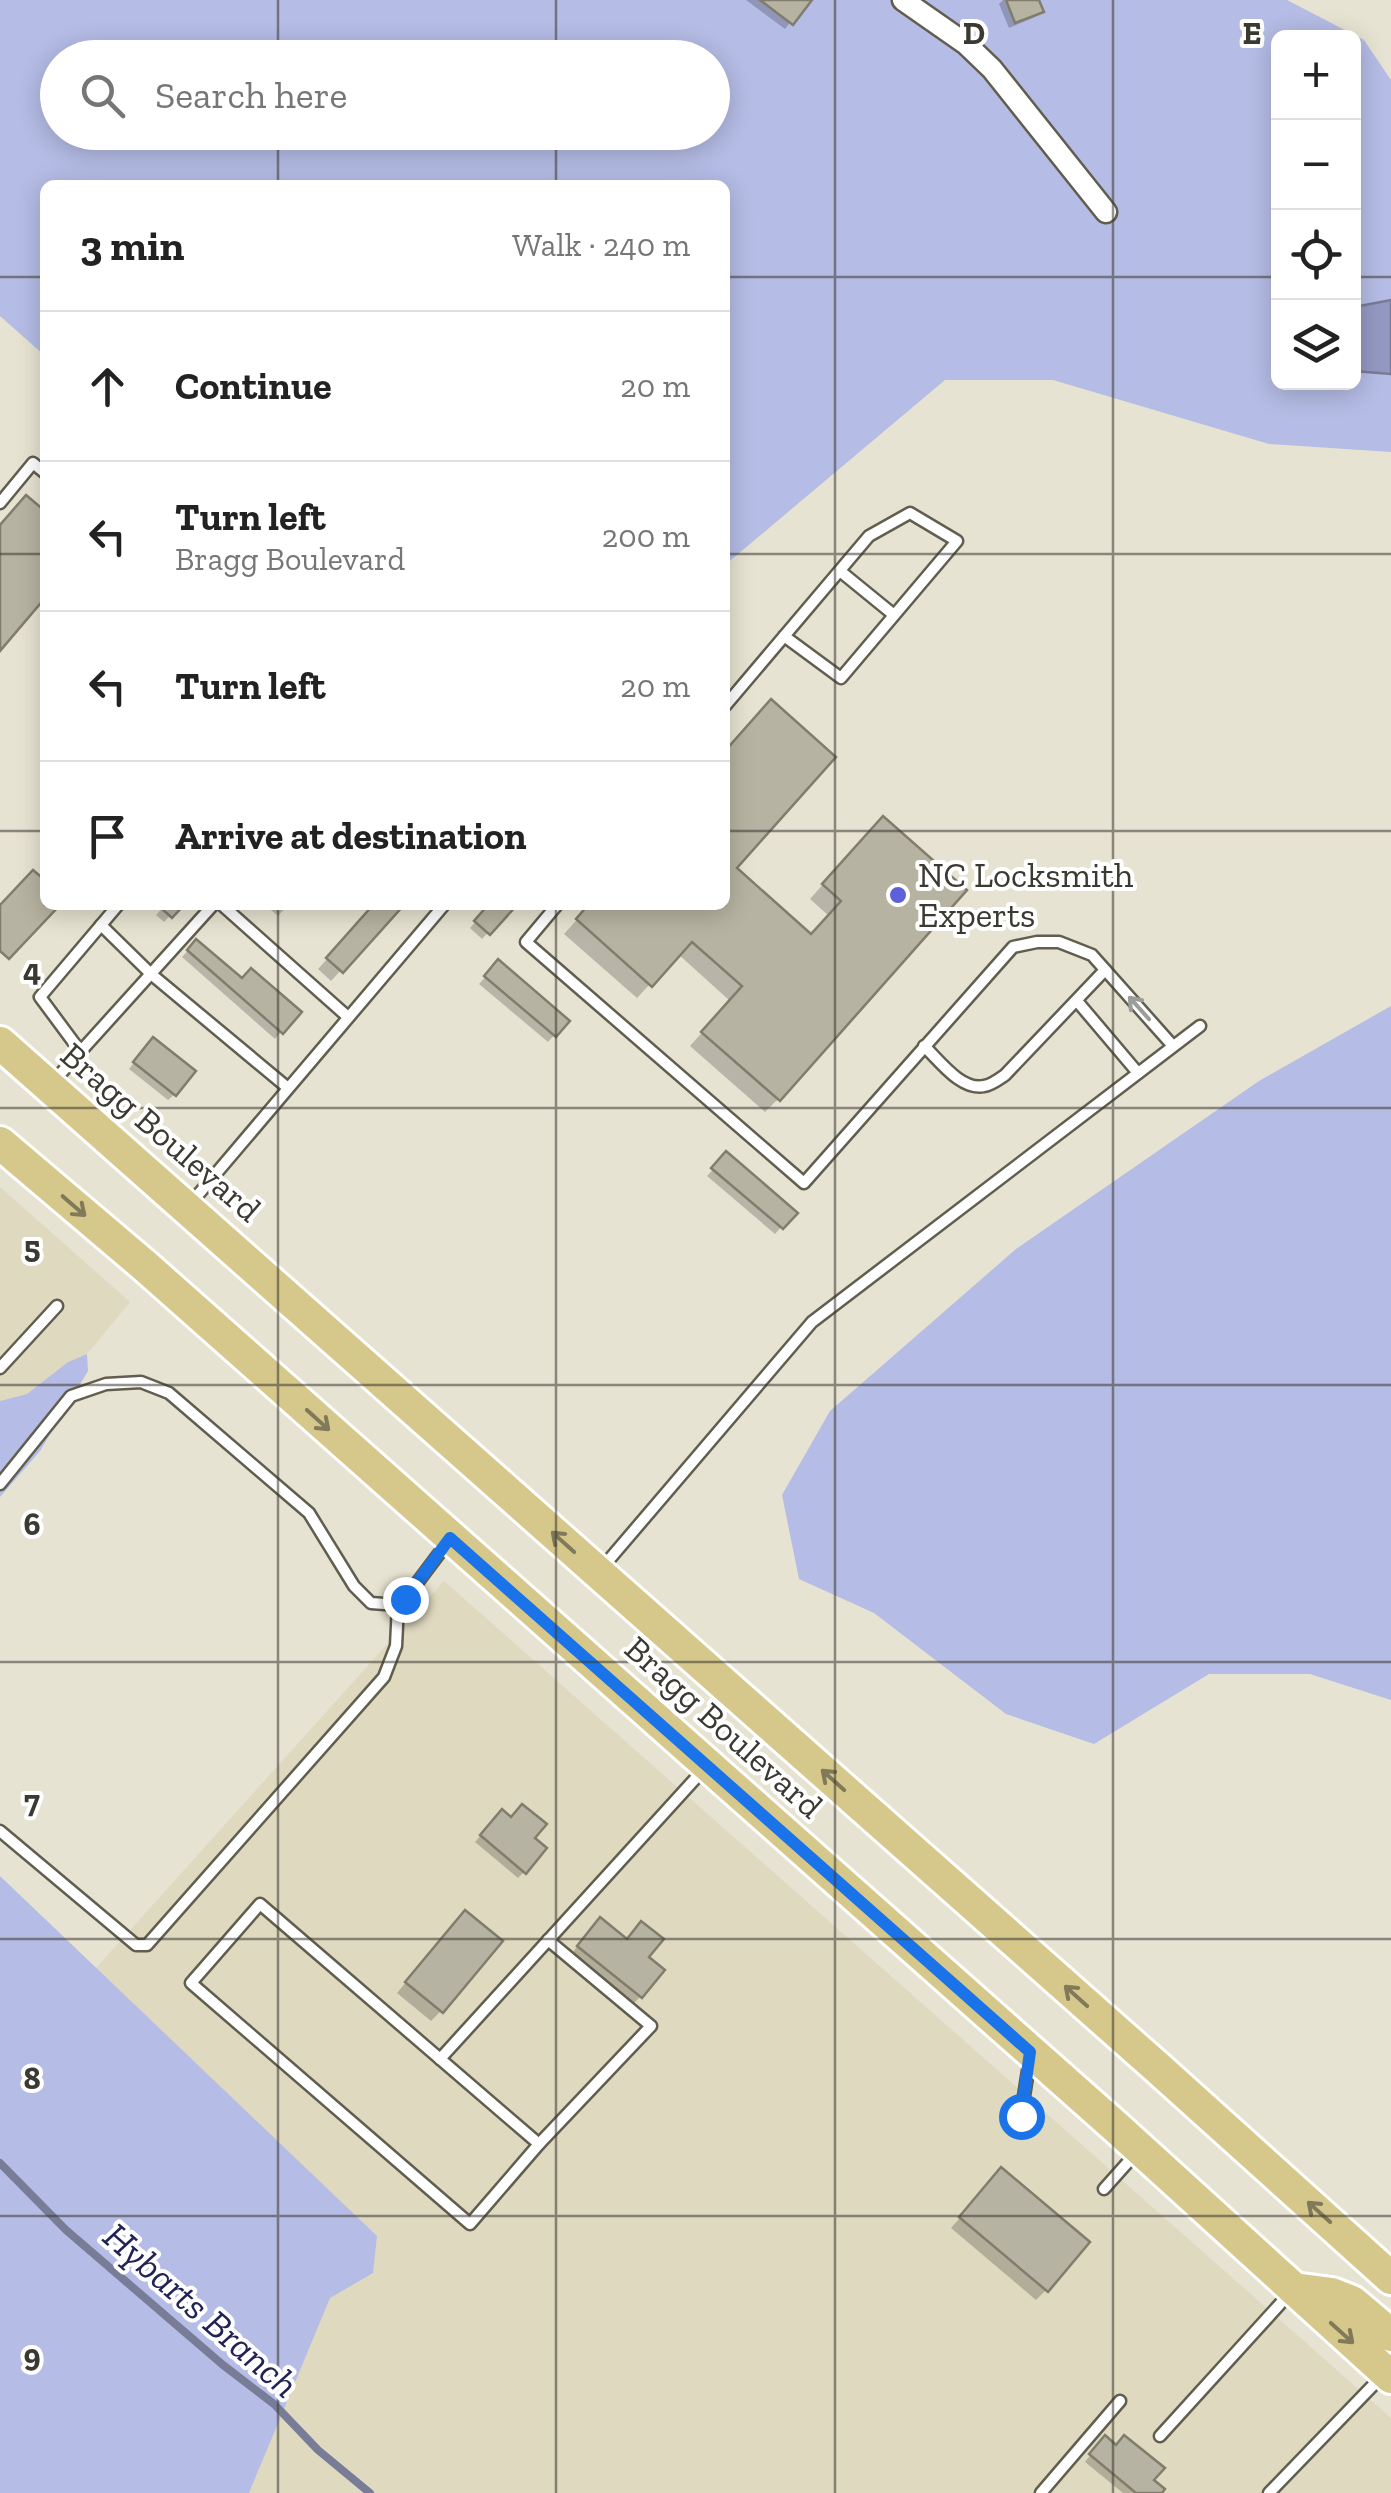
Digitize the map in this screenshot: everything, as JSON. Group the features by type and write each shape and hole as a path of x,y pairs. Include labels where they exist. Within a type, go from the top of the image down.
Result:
{"main road":[{"name":"Bragg Boulevard","path":"0,1043 1391,2278"},
{"name":"Bragg Boulevard","path":"0,1142 1140,2149 1388,2375"},
{"path":"1294,2289 1332,2294 1352,2302 1391,2336"}],"street":[{"path":"904,0 966,44 992,69 1106,212"}],"lane":[{"path":"0,503 32,463 40,469"},
{"path":"730,700 868,536 910,513 957,541 841,678 784,636"},
{"path":"840,571 894,615"},
{"path":"80,1052 40,997 114,910"},
{"path":"49,1086 209,910"},
{"path":"228,910 348,1017"},
{"path":"187,1208 440,910"},
{"path":"553,910 526,942 804,1183 1014,947 1059,942 1092,955 1174,1046"},
{"path":"101,926 151,974 288,1088"},
{"path":"924,1046 961,1080 973,1087 988,1086 1006,1075 1106,970"},
{"path":"1077,1001 1138,1074"},
{"path":"598,1573 812,1322 1200,1026"},
{"path":"0,1368 57,1306"},
{"path":"0,1484 70,1396 106,1384 140,1382 170,1393 309,1513 354,1586 371,1602 398,1605"},
{"path":"0,1831 136,1944 147,1945 384,1677 396,1646 398,1605 450,1538"},
{"path":"440,2059 707,1766"},
{"path":"539,2144 260,1904 191,1983 470,2224 539,2144 651,2026 548,1940"},
{"path":"1021,2116 1030,2052"},
{"path":"1104,2189 1140,2149"},
{"path":"1160,2436 1294,2289"},
{"path":"1268,2493 1388,2375"},
{"path":"1040,2493 1120,2400"}],"shaded area":[{"path":"0,0 1287,0 1345,30 1271,30 1271,390 1361,390 1361,38 1391,80 1391,452 1269,444 1053,380 945,380 730,561 730,180 40,180 40,352 0,316"},
{"path":"1391,300 1391,374 1361,372 1361,306"},
{"path":"1391,1006 1391,1700 1310,1674 1209,1674 1094,1744 1006,1714 874,1613 799,1579 782,1495 830,1411 1016,1249 1259,1081"},
{"path":"0,1187 130,1302 87,1354 68,1362 27,1394 0,1401"},
{"path":"87,1354 88,1371 40,1451 0,1497 0,1401 27,1394 68,1362"},
{"path":"444,1581 1391,2418 1391,2493 249,2493 330,2297 373,2273 96,1968"},
{"path":"0,1876 377,2236 373,2273 330,2298 249,2493 0,2493"}],"building":[{"path":"760,0 812,0 793,25"},
{"path":"1006,0 1039,0 1044,12 1015,23"},
{"path":"26,495 40,507 40,604 0,651 0,525"},
{"name":"NC Locksmith Experts","path":"771,699 836,757 737,868 811,934 841,901 822,884 883,816 967,890 780,1101 701,1032 742,986 692,942 652,987 576,919 584,910 730,910 730,745"},
{"path":"33,870 40,876 40,910 55,910 9,959 0,951 0,905"},
{"path":"163,910 179,910 172,918"},
{"path":"369,910 400,910 343,973 326,958"},
{"path":"484,910 512,910 490,935 474,921"},
{"path":"196,939 242,978 251,968 302,1012 283,1034 187,950"},
{"path":"498,959 570,1021 556,1037 484,976"},
{"path":"153,1037 196,1071 176,1096 133,1062"},
{"path":"726,1151 798,1213 783,1229 711,1168"},
{"path":"522,1804 547,1824 535,1838 547,1848 526,1874 480,1835 502,1809 511,1817"},
{"path":"465,1910 503,1941 443,2013 405,1982"},
{"path":"600,1917 627,1939 641,1921 664,1939 649,1957 665,1970 642,1998 577,1946"},
{"path":"1001,2167 1090,2242 1048,2292 959,2217"},
{"path":"1105,2435 1116,2445 1124,2435 1165,2468 1154,2480 1165,2489 1162,2493 1136,2493 1089,2454"}],"waterway":[{"name":"Hybarts Branch","path":"0,2163 66,2230 274,2404 318,2450 370,2493"}],"place":[{"name":"NC Locksmith Experts","path":"898,895"}],"route":[{"path":"405,1599 450,1538 1030,2052 1021,2116"}]}
